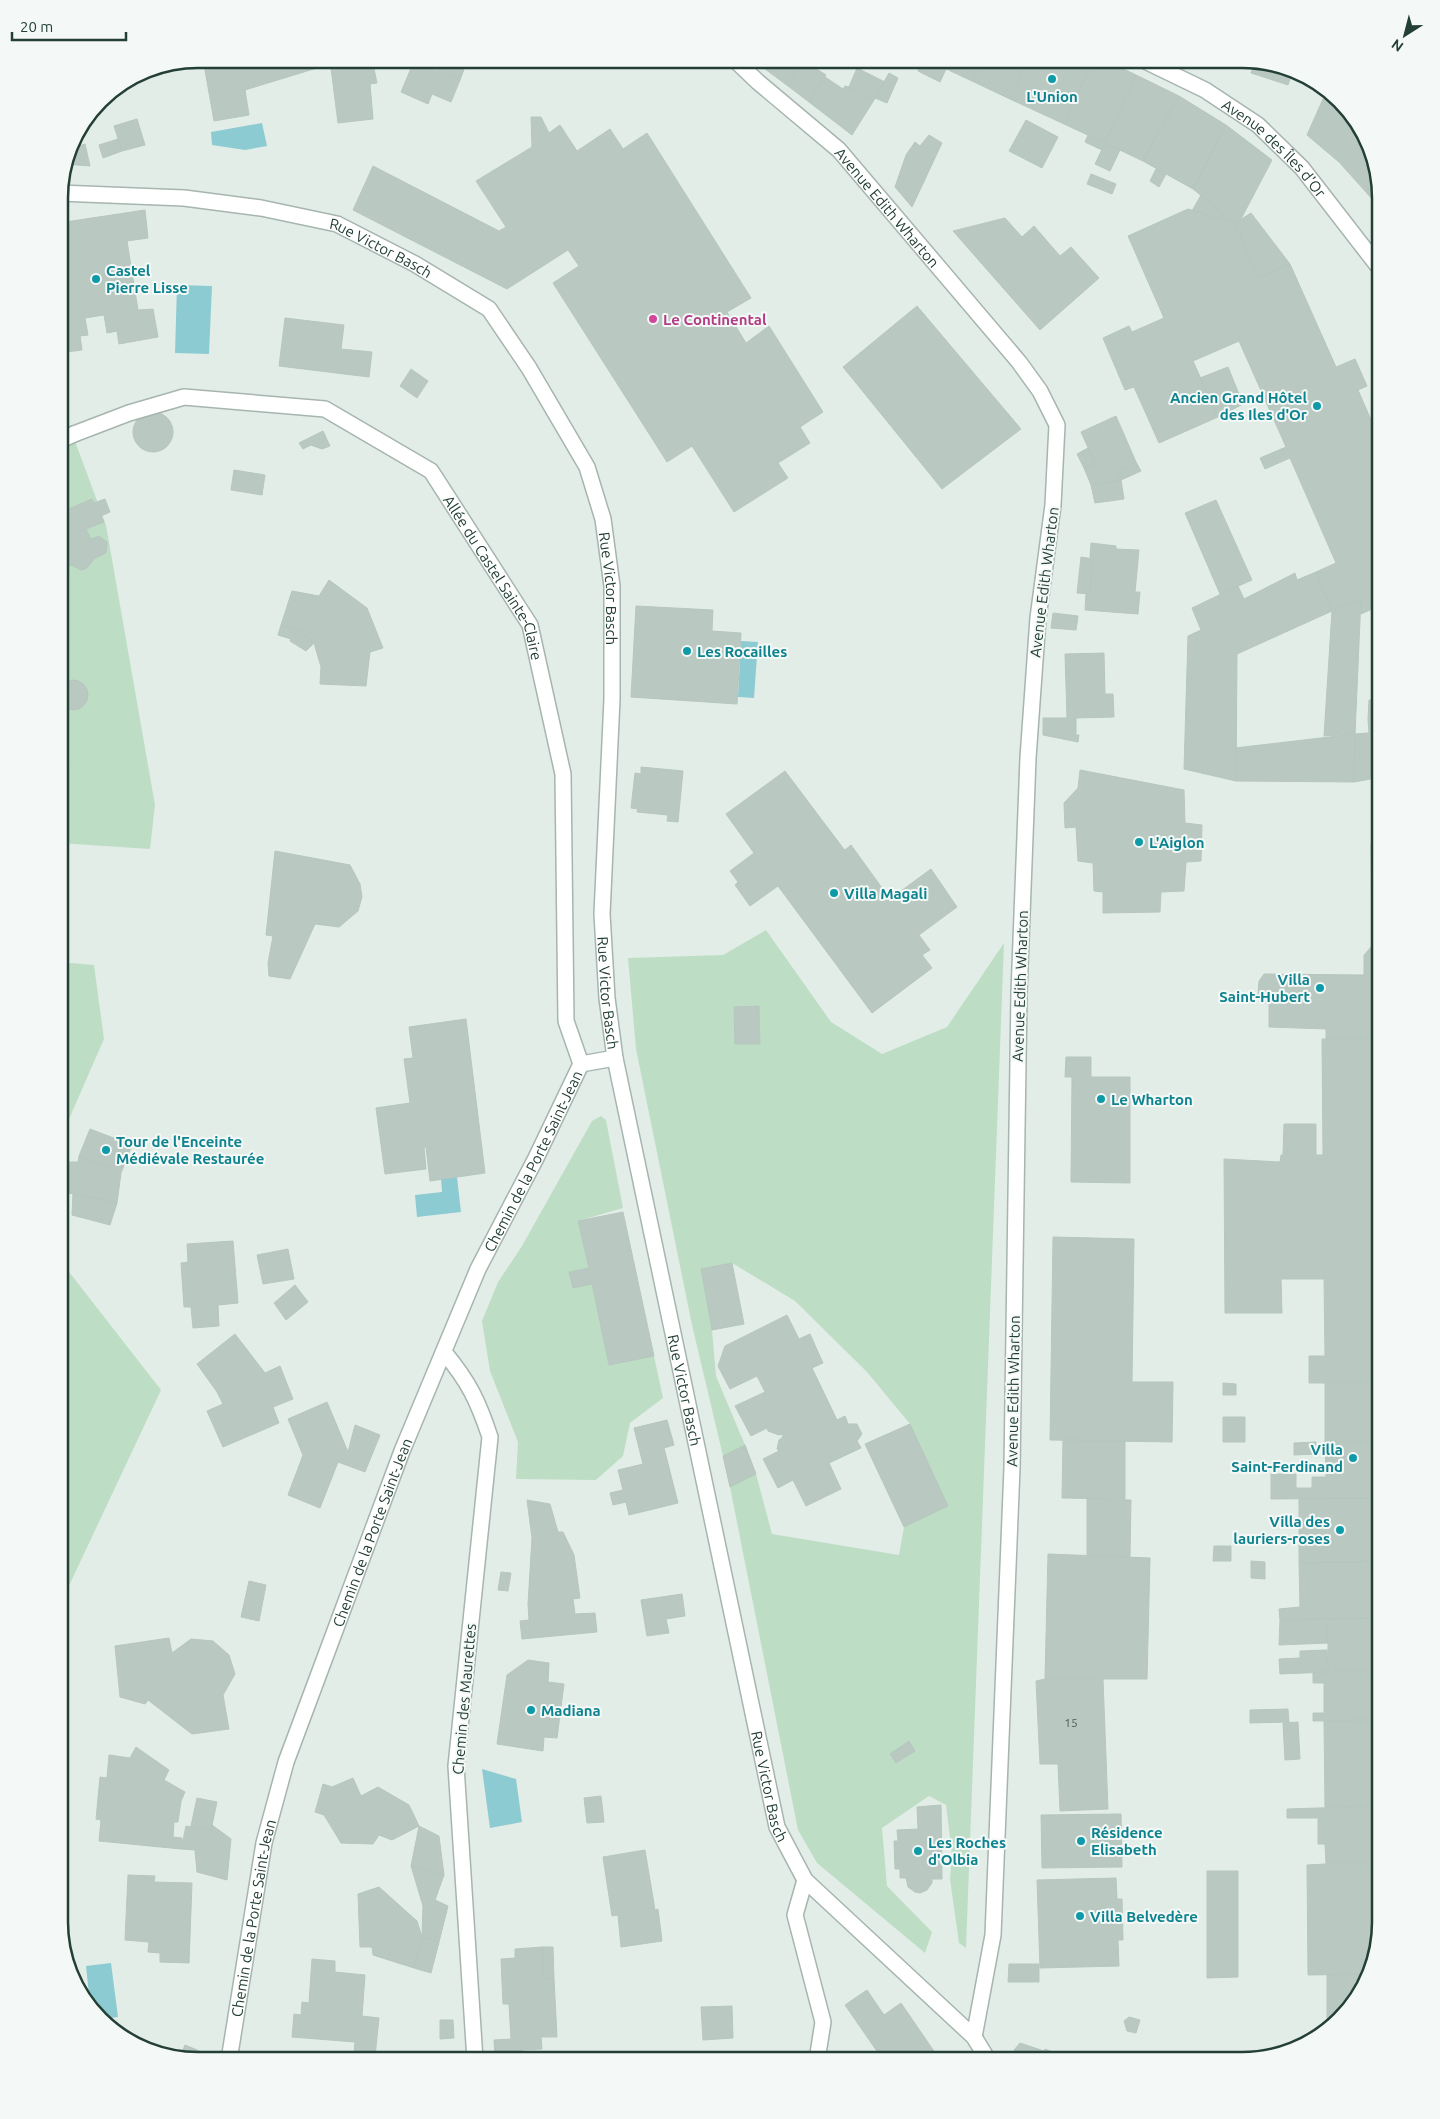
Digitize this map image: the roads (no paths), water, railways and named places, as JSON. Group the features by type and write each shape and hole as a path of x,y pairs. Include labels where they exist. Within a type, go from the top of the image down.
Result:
{"street":[{"name":"Avenue Edith Wharton","path":"743,68 839,150 1019,362 1040,391 1057,425 1054,505 1038,618 1029,751 1019,993 1012,1468 993,1935 974,2037"},
{"name":"Avenue des Îles d'Or","path":"1160,68 1205,90 1258,125 1302,168 1372,258"},
{"name":"Rue Victor Basch","path":"68,194 184,198 261,208 337,224 415,264 489,310 529,368 587,467 603,519 612,586 612,699 602,914 607,998 615,1058 777,1827 805,1880 974,2037 983,2052"},
{"name":"Allée du Castel Sainte-Claire","path":"68,436 129,413 184,397 325,408 431,471 530,625 564,774 566,1020 581,1064"},
{"name":"Chemin de la Porte Saint-Jean","path":"230,2051 264,1843 286,1762 399,1460 478,1269 536,1158 581,1064 615,1058"},
{"name":"Chemin des Maurettes","path":"444,1352 460,1371 478,1401 490,1437 456,1766 474,2051"},
{"path":"805,1880 795,1915 823,2022 818,2052"}],"water":[{"path":"262,123 267,146 245,150 212,145 211,132"},
{"path":"177,285 212,286 209,354 175,353"},
{"path":"741,641 758,642 754,698 738,697"},
{"path":"457,1177 461,1212 417,1217 415,1195 442,1192 441,1178"},
{"path":"482,1769 516,1779 522,1822 490,1828"},
{"path":"111,1963 118,2017 111,2018 89,1992 86,1966"}],"place":[{"name":"L'Union","path":"1052,79"},
{"name":"Castel Pierre Lisse","path":"96,279"},
{"name":"Le Continental","path":"653,319"},
{"name":"Ancien Grand Hôtel des Iles d'Or","path":"1317,406"},
{"name":"Les Rocailles","path":"687,651"},
{"name":"L'Aiglon","path":"1139,842"},
{"name":"Villa Magali","path":"834,893"},
{"name":"Villa Saint-Hubert","path":"1320,988"},
{"name":"Le Wharton","path":"1101,1099"},
{"name":"Tour de l'Enceinte Médiévale Restaurée","path":"106,1150"},
{"name":"Villa Saint-Ferdinand","path":"1353,1458"},
{"name":"Villa des lauriers-roses","path":"1340,1530"},
{"name":"Madiana","path":"531,1710"},
{"name":"Résidence Elisabeth","path":"1081,1841"},
{"name":"Les Roches d'Olbia","path":"918,1851"},
{"name":"Villa Belvedère","path":"1080,1916"}]}
